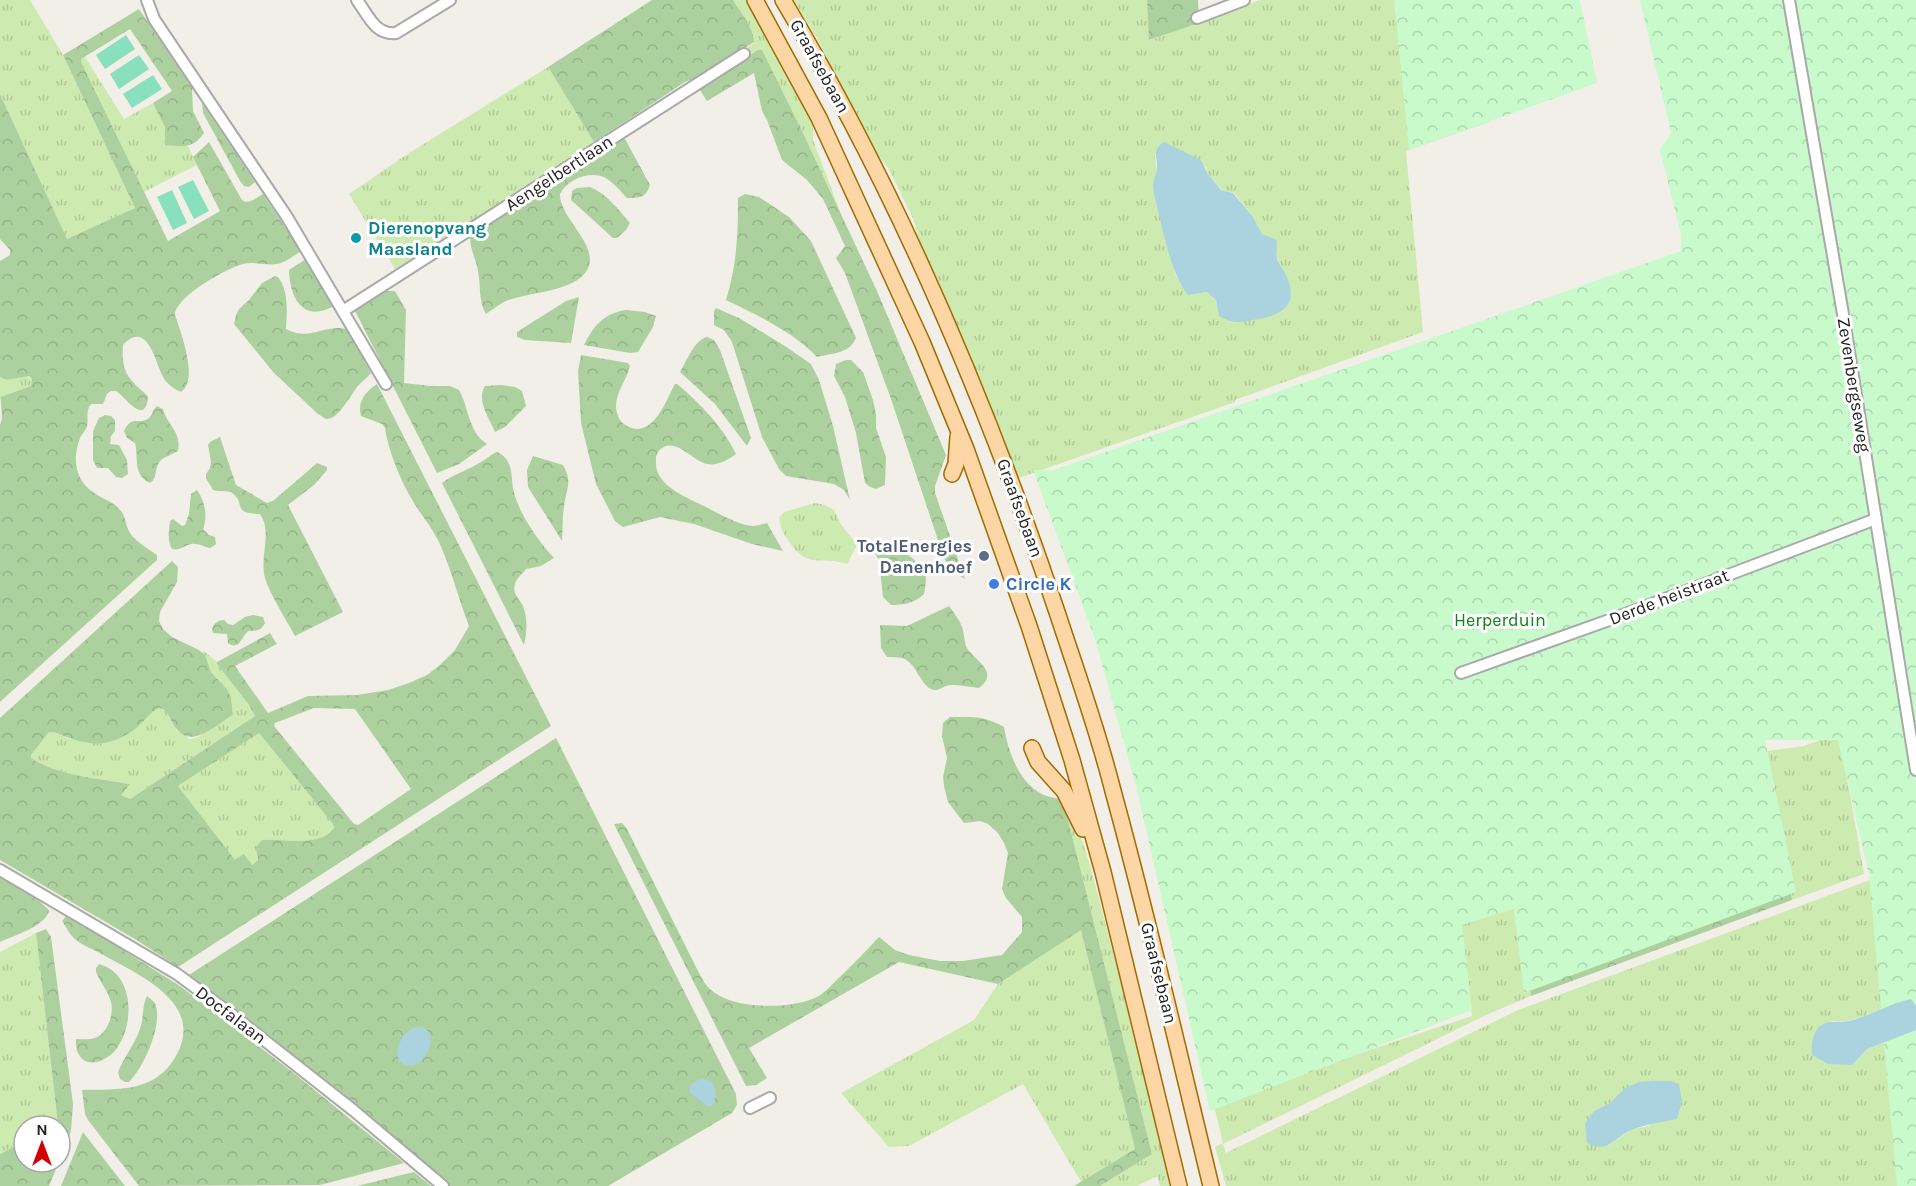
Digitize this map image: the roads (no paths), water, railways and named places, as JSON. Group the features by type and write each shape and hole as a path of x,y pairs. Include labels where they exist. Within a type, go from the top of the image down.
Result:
{"main road":[{"name":"Graafsebaan","path":"755,0 819,118 903,300 958,431 1029,626 1072,760 1103,872 1179,1186"},
{"name":"Graafsebaan","path":"783,0 834,90 909,240 962,361 1034,543 1113,789 1211,1186"},
{"path":"952,474 956,464 958,431"},
{"path":"1032,748 1038,762 1064,791 1074,808 1103,872"}],"street":[{"path":"147,0 154,19 273,195 386,384"},
{"path":"357,0 375,27 387,34 402,30 450,0"},
{"path":"1197,18 1244,0"},
{"name":"Zevenbergseweg","path":"1789,0 1843,314 1916,770"},
{"name":"Aengelbertlaan","path":"343,311 744,54"},
{"name":"Derde heistraat","path":"1461,673 1612,619 1876,519"},
{"name":"Docfalaan","path":"0,870 177,974 353,1110 443,1186"},
{"path":"750,1108 770,1098"}],"water":[{"path":"1164,142 1201,160 1208,174 1221,190 1233,193 1253,217 1262,234 1277,240 1277,259 1286,275 1291,293 1287,306 1282,310 1268,317 1234,322 1219,316 1216,300 1207,292 1188,295 1172,263 1154,192 1153,181 1157,170 1156,151"},
{"path":"1911,999 1916,1006 1916,1030 1867,1049 1852,1065 1828,1064 1812,1055 1813,1038 1821,1025 1857,1019"},
{"path":"414,1027 424,1028 429,1032 430,1046 418,1063 405,1065 399,1061 398,1046"},
{"path":"703,1079 712,1081 716,1092 714,1103 709,1107 689,1092 693,1083"},
{"path":"1671,1081 1679,1084 1682,1102 1677,1119 1634,1129 1601,1147 1587,1143 1585,1124 1594,1111 1610,1103 1625,1088 1639,1082"}],"place":[{"name":"Dierenopvang Maasland","path":"356,238"},
{"name":"TotalEnergies Danenhoef","path":"984,556"},
{"name":"Circle K","path":"994,584"}],"park label":[{"name":"Herperduin","path":"1500,620"}]}
